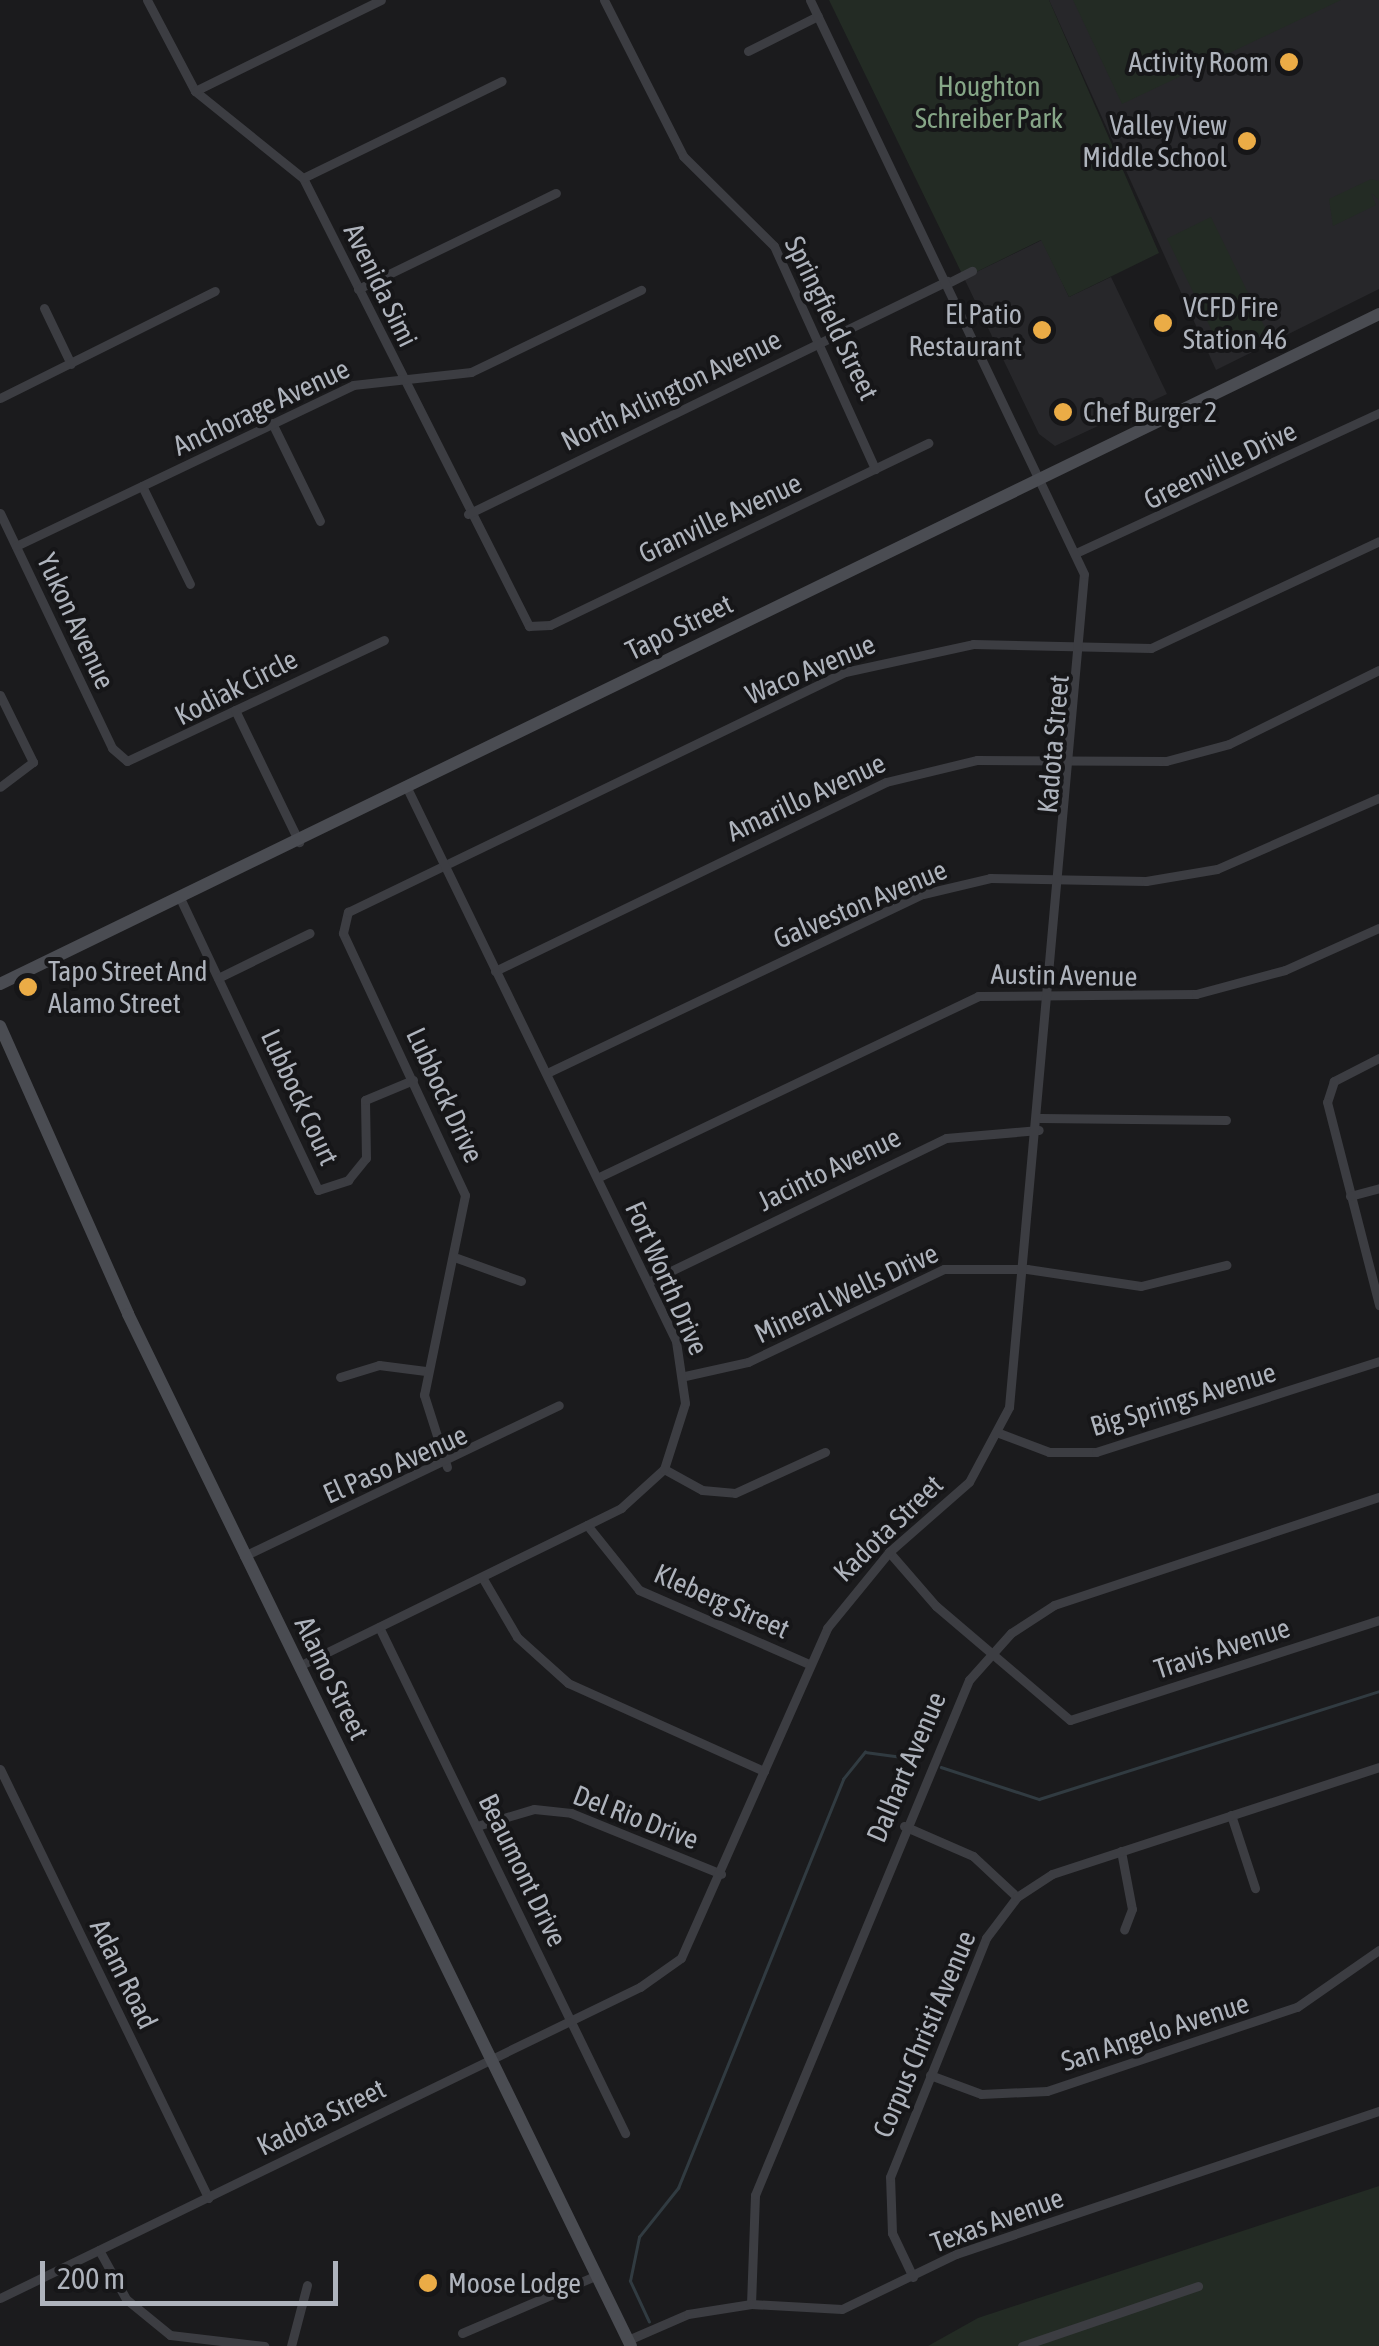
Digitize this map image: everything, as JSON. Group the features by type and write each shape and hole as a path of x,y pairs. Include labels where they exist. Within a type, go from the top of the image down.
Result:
{"street":[{"name":"Avenida Simi","path":"147,0 195,91 302,178 468,514 529,626"},
{"path":"195,91 381,0"},
{"name":"Springfield Street","path":"604,0 674,142 762,226 821,342 875,469"},
{"name":"Kadota Street","path":"0,2298 571,2020 681,1958 722,1874 808,1664 844,1601 889,1552 969,1482 999,1433 1016,1378 1074,762 1084,645 1078,552 810,0"},
{"path":"748,50 818,16"},
{"path":"302,178 502,81"},
{"path":"358,289 556,193"},
{"name":"North Arlington Avenue","path":"468,514 972,271"},
{"name":"Anchorage Avenue","path":"16,546 353,385 471,372 641,290"},
{"path":"0,398 215,291"},
{"path":"44,308 71,364"},
{"name":"Tapo Street","path":"0,984 408,790 1379,314"},
{"name":"Greenville Drive","path":"1078,552 1379,413"},
{"path":"272,423 320,521"},
{"name":"Granville Avenue","path":"529,626 550,625 928,443"},
{"path":"142,486 190,584"},
{"name":"Yukon Avenue","path":"0,513 112,748"},
{"name":"Waco Avenue","path":"342,922 444,866 844,672 973,644 1166,644 1379,541"},
{"name":"Kodiak Circle","path":"112,748 127,760 146,759 236,710 384,640"},
{"name":"Amarillo Avenue","path":"495,971 886,782 976,760 1120,766 1193,755 1379,670"},
{"path":"0,695 33,762 0,788"},
{"path":"236,710 300,842"},
{"name":"Fort Worth Drive","path":"298,1666 636,1498 664,1468 682,1427 685,1376 648,1282 408,790"},
{"name":"Galveston Avenue","path":"546,1073 923,894 990,878 1146,881 1216,869 1379,798"},
{"name":"Lubbock Court","path":"180,898 318,1190 348,1180 366,1158 364,1100 412,1080"},
{"name":"Lubbock Drive","path":"342,922 412,1080 460,1174 466,1213 426,1371 427,1418 447,1466"},
{"name":"Austin Avenue","path":"597,1178 963,1001 1052,994 1196,994 1285,970 1379,928"},
{"path":"218,978 310,933"},
{"name":"Alamo Street","path":"0,1026 244,1556 630,2343"},
{"path":"1379,1058 1332,1084 1327,1102 1379,1305"},
{"path":"1040,1118 1226,1120"},
{"name":"Jacinto Avenue","path":"648,1282 946,1138 1039,1130"},
{"path":"1350,1196 1379,1188"},
{"path":"457,1258 521,1281"},
{"name":"Mineral Wells Drive","path":"685,1376 748,1362 944,1269 1027,1269 1141,1286 1226,1264"},
{"name":"Big Springs Avenue","path":"999,1433 1049,1452 1096,1452 1379,1361"},
{"path":"340,1378 379,1365 426,1371"},
{"name":"El Paso Avenue","path":"244,1556 447,1466 559,1405"},
{"path":"664,1468 702,1490 736,1493 826,1452"},
{"name":"Dalhart Avenue","path":"751,2304 755,2195 954,1706 989,1654 1075,1596 1379,1497"},
{"name":"Kleberg Street","path":"587,1525 639,1590 808,1664"},
{"path":"889,1552 989,1654"},
{"path":"482,1577 516,1636 568,1683 764,1770"},
{"name":"Travis Avenue","path":"989,1654 1055,1714 1078,1718 1379,1620"},
{"name":"Beaumont Drive","path":"379,1628 625,2134"},
{"name":"Corpus Christi Avenue","path":"913,2277 892,2233 888,2192 986,1938 1016,1898 1121,1851 1379,1767"},
{"name":"Adam Road","path":"0,1769 208,2198"},
{"name":"Del Rio Drive","path":"476,1826 534,1808 571,1813 722,1874"},
{"path":"1231,1815 1255,1888"},
{"path":"904,1826 972,1856 1016,1898"},
{"path":"1121,1851 1132,1909 1124,1930"},
{"name":"San Angelo Avenue","path":"930,2075 982,2094 1047,2091 1297,2007 1379,1950"},
{"name":"Texas Avenue","path":"630,2343 688,2314 751,2304 842,2309 913,2277 1379,2111"},
{"path":"99,2250 126,2299 170,2335 264,2346"},
{"path":"462,2332 595,2276"},
{"path":"290,2346 307,2284"},
{"path":"1022,2346 1198,2286"}],"shaded area":[{"name":"Valley View Middle School","path":"1049,0 1379,0 1379,289 1216,370"},
{"path":"1042,240 1069,297 1111,277 1167,394 1055,446 1039,434 964,278"}],"green space":[{"name":"Houghton Schreiber Park","path":"829,0 1049,0 1159,253 1069,297 1041,240 964,278"},
{"path":"1073,0 1341,0 1122,104"},
{"path":"1371,179 1379,181 1379,200 1371,193 1376,205 1333,226 1329,199"},
{"path":"1211,217 1267,331 1223,353 1167,238"},
{"path":"1379,2186 1379,2346 928,2346 978,2318"}],"waterway":[{"path":"941,1767 1039,1799 1379,1691"},
{"path":"649,2322 630,2281 639,2237 678,2188 843,1779 865,1752 917,1759"}],"place":[{"name":"Activity Room","path":"1289,62"},
{"name":"Valley View Middle School","path":"1247,141"},
{"name":"VCFD Fire Station 46","path":"1163,323"},
{"name":"El Patio Restaurant","path":"1042,330"},
{"name":"Chef Burger 2","path":"1063,412"},
{"name":"Tapo Street And Alamo Street","path":"28,987"},
{"name":"Moose Lodge","path":"428,2283"}]}
